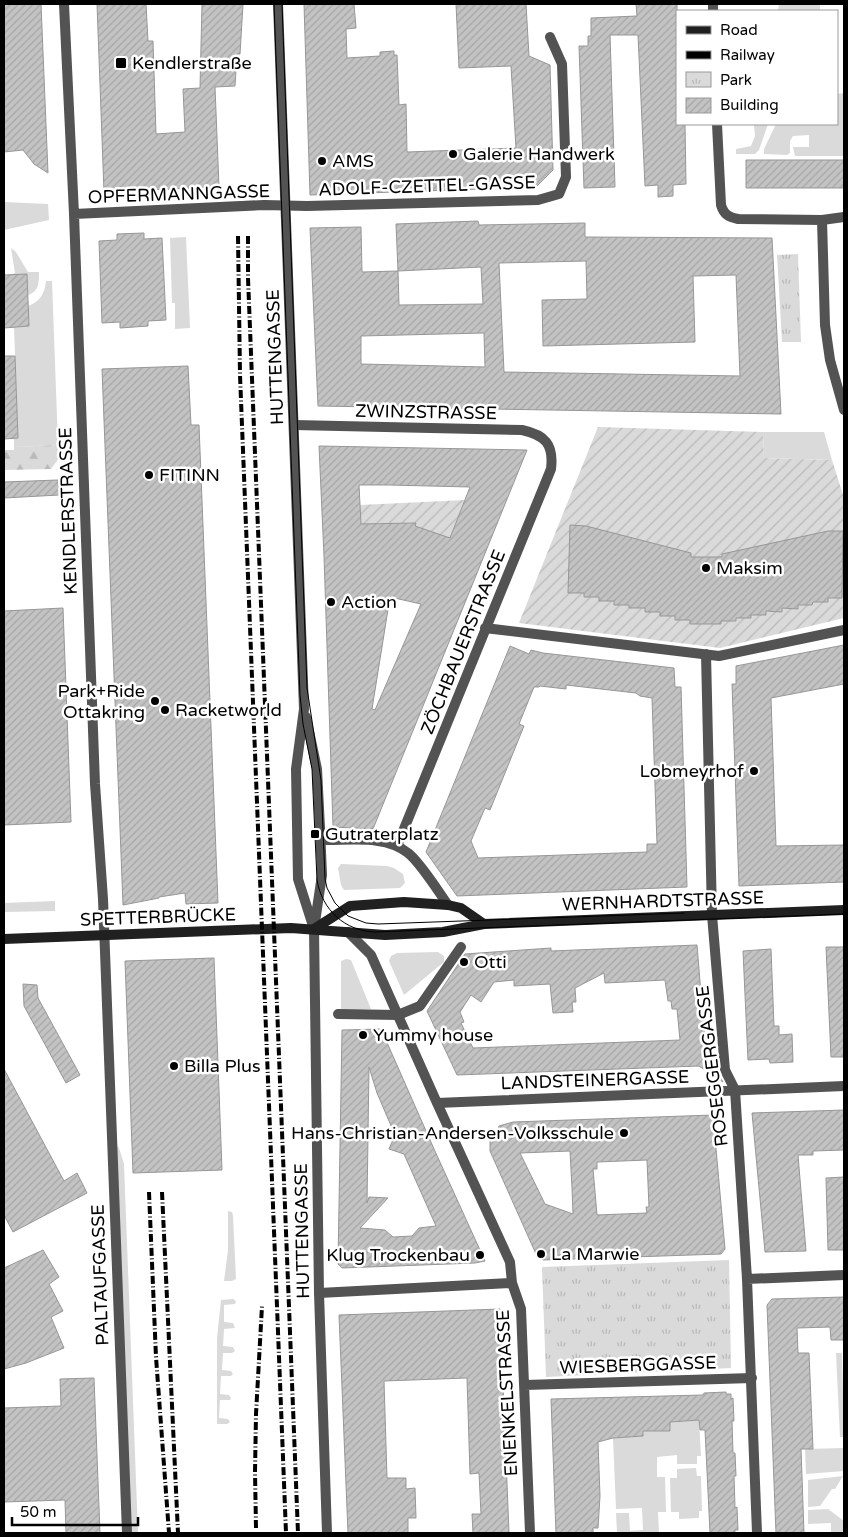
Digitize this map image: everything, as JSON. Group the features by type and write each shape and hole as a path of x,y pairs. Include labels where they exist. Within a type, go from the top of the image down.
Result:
{"main road":[{"path":"314,929 350,906 404,902 448,905 462,908 484,924"},
{"name":"WERNHARDTSTRASSE","path":"314,929 386,935 443,932 484,924 844,910"},
{"name":"SPETTERBRÜCKE","path":"4,939 287,928 314,929"}],"street":[{"name":"KENDLERSTRASSE","path":"64,4 74,214 94,784 103,899 106,1016"},
{"name":"HUTTENGASSE","path":"278,4 304,709 319,784 321,840 322,875 314,929 318,1293 327,1533"},
{"name":"ADOLF-CZETTEL-GASSE","path":"285,206 538,200 559,194 566,178 562,64 550,37"},
{"path":"718,125 721,205 723,212 729,217 738,219 822,220 844,217"},
{"name":"OPFERMANNGASSE","path":"74,214 285,206"},
{"path":"822,220 825,325 830,360 844,410"},
{"name":"ZWINZSTRASSE","path":"294,425 522,430 535,433 545,440 550,448"},
{"name":"ZÖCHBAUERSTRASSE","path":"397,846 551,469 550,448"},
{"path":"486,628 719,656 844,630"},
{"name":"ROSEGGERGASSE","path":"706,654 712,915 726,1070 735,1090 752,1378 756,1533"},
{"name":"HUTTENGASSE","path":"304,709 296,769 298,879 314,929"},
{"path":"321,840 380,841 397,846 408,853 448,905"},
{"name":"ENENKELSTRASSE","path":"348,932 372,956 436,1103 508,1255 512,1283 521,1309 530,1533"},
{"path":"338,1014 398,1015 420,1006 461,947"},
{"name":"PALTAUFGASSE","path":"106,1016 126,1533"},
{"name":"LANDSTEINERGASSE","path":"436,1103 844,1086"},
{"path":"747,1278 844,1275"},
{"path":"318,1293 512,1283"},
{"name":"WIESBERGGASSE","path":"525,1385 752,1378"}],"green space":[{"path":"779,4 820,4 820,10 778,10"},
{"path":"844,93 844,156 795,156 793,147 809,147 809,135 793,136 790,141 790,153 787,155 764,154 764,149 776,125 838,125 838,94"},
{"path":"754,125 768,125 759,150 755,154 736,154 736,149 751,146 755,136"},
{"path":"4,202 48,204 49,220 4,230"},
{"path":"186,237 190,328 175,329 175,303 172,303 170,238"},
{"path":"11,248 16,252 28,272 39,272 38,286 32,294 28,295 10,275 15,273"},
{"path":"798,254 801,342 782,342 777,255"},
{"path":"46,281 52,281 58,445 14,447 14,438 18,438 14,327 29,326 28,306 36,302 41,296"},
{"path":"598,427 763,432 764,458 832,460 844,498 844,618 720,648 519,623"},
{"path":"763,432 824,432 832,460 764,458"},
{"path":"58,445 59,458 51,469 4,470 4,450 14,450 14,447"},
{"path":"465,500 438,569 411,539 416,523 402,523 401,537 391,538 390,523 377,523 377,539 362,541 360,505"},
{"path":"341,864 394,868 403,874 405,883 400,888 344,890 341,885 338,868"},
{"path":"55,901 55,911 4,912 4,903"},
{"path":"438,952 444,956 444,962 404,995 389,961 391,956 397,953"},
{"path":"351,960 371,1009 341,1011 341,961"},
{"path":"115,1144 119,1148 124,1164 138,1533 130,1533"},
{"path":"228,1211 232,1212 233,1216 236,1279 224,1281 228,1250"},
{"path":"729,1260 731,1368 546,1377 542,1267"},
{"path":"233,1299 236,1301 235,1304 224,1305 224,1322 233,1323 235,1328 224,1329 223,1346 233,1347 235,1351 223,1353 222,1370 231,1371 233,1374 231,1376 221,1376 220,1394 229,1395 231,1398 230,1400 220,1400 219,1418 228,1419 230,1422 227,1424 217,1424 217,1338 221,1300"},
{"path":"836,1353 842,1353 844,1437 840,1437"},
{"path":"699,1420 701,1456 697,1456 697,1464 677,1464 677,1455 657,1457 657,1477 665,1477 666,1512 658,1512 659,1533 617,1533 616,1513 629,1513 630,1531 643,1530 642,1508 616,1509 613,1438 643,1436 643,1423 660,1422 660,1431 670,1431 670,1422"},
{"path":"844,1448 844,1471 806,1474 805,1449"},
{"path":"696,1468 697,1476 701,1476 702,1511 699,1511 699,1518 679,1519 679,1512 671,1512 670,1478 677,1478 677,1469"},
{"path":"843,1476 835,1489 832,1489 820,1506 808,1507 808,1480"},
{"path":"828,1509 844,1521 844,1533 831,1533 831,1523 808,1524 808,1510"}],"building":[{"path":"4,4 41,4 48,173 34,164 23,150 4,152"},
{"path":"97,4 146,4 148,41 153,41 156,134 185,132 183,89 200,88 202,4 243,4 240,54 237,54 235,86 215,87 219,187 104,192"},
{"path":"304,4 354,4 356,28 346,29 347,58 380,56 380,52 394,51 394,55 397,55 399,105 406,104 407,152 516,148 511,66 459,68 456,4 526,4 529,56 550,65 553,170 536,187 310,195"},
{"path":"636,4 677,4 676,125 685,125 686,184 673,185 673,196 658,197 658,185 645,186 638,35 610,35 615,187 584,188 579,46 588,46 588,36 591,36 591,18 637,16"},
{"path":"746,160 844,160 844,188 746,188"},
{"path":"478,221 479,225 585,223 585,237 772,238 781,414 318,406 310,228 361,227 362,272 398,271 396,224","holes":["586,261 587,299 542,300 543,346 695,342 693,276 736,275 740,376 504,372 499,263","481,267 483,304 399,305 398,271","484,333 485,367 361,364 361,336"]},
{"path":"144,233 144,239 162,238 166,320 148,321 148,326 120,328 120,322 102,323 99,241 117,240 117,234"},
{"path":"27,274 29,326 4,328 4,275"},
{"path":"4,356 15,356 18,438 4,439"},
{"name":"Racketworld","path":"188,366 191,425 199,425 218,903 186,904 185,893 123,905 102,369"},
{"path":"319,446 527,450 373,829 333,827","holes":["359,485 389,485 470,487 450,538 415,526 416,523 361,524","390,597 421,604 375,710 372,709"]},
{"path":"58,480 59,495 4,498 4,482"},
{"name":"Maksim","path":"570,525 586,526 691,553 691,557 722,557 722,554 828,531 843,531 842,598 828,598 828,602 813,602 812,605 798,605 798,609 782,608 782,612 766,611 766,615 736,618 736,621 721,621 721,624 690,624 690,620 675,620 675,616 660,616 660,612 645,612 645,608 629,608 629,605 614,605 614,601 599,601 599,597 584,597 584,593 568,593"},
{"path":"63,608 71,822 4,825 4,611"},
{"name":"Lobmeyrhof","path":"844,645 844,684 771,698 776,846 844,845 844,882 739,886 732,684 736,684 736,666"},
{"path":"510,646 529,654 531,650 674,668 675,687 681,687 687,887 457,896 426,852","holes":["566,685 636,693 640,696 652,698 657,844 647,844 647,852 478,858 471,841 485,808 490,810 524,726 519,724 534,687 566,689"]},
{"path":"697,945 706,1054 723,1082 699,1066 457,1075 427,1011 465,954 551,948 551,951","holes":["604,973 605,983 665,980 668,1001 671,1001 672,1009 677,1009 680,1040 473,1048 461,1023 464,1022 460,1012 471,995 481,1002 494,982 514,980 514,986 550,984 553,1013 573,1012 572,1002 576,1002 575,988"]},
{"path":"826,947 844,947 844,1057 831,1057"},
{"path":"771,949 774,1026 779,1026 779,1035 792,1034 793,1062 770,1063 769,1059 748,1060 743,951"},
{"name":"Billa Plus","path":"214,958 222,1170 133,1173 125,961"},
{"path":"23,984 37,985 38,998 80,1075 66,1083 24,1006"},
{"path":"381,1029 485,1261 475,1263 342,1268 338,1264 342,1030","holes":["369,1067 377,1093 395,1135 389,1149 404,1154 436,1226 419,1228 412,1236 393,1237 385,1230 360,1228 388,1198 369,1197 367,1203"]},
{"path":"4,1069 64,1181 77,1173 87,1193 13,1232 4,1215"},
{"path":"844,1110 844,1150 813,1151 813,1155 798,1155 806,1251 765,1252 752,1113"},
{"path":"713,1115 725,1249 721,1254 543,1260 536,1254 490,1151 490,1138 494,1137 499,1126 513,1122","holes":["570,1151 572,1188 573,1214 545,1204 520,1153","647,1160 649,1207 646,1207 647,1213 597,1215 593,1169 597,1169 597,1162"]},
{"path":"844,1177 844,1250 828,1250 826,1178"},
{"path":"43,1250 59,1277 49,1284 63,1311 51,1317 64,1348 26,1363 4,1369 4,1268"},
{"path":"844,1297 844,1340 831,1340 830,1327 797,1328 798,1353 809,1353 813,1449 801,1449 804,1533 776,1533 767,1305 772,1299"},
{"path":"500,1309 509,1533 473,1533 472,1514 481,1514 479,1473 470,1474 467,1378 384,1381 387,1478 406,1478 406,1489 415,1488 416,1518 408,1518 408,1533 348,1533 339,1315"},
{"path":"94,1378 100,1533 66,1533 65,1500 4,1502 4,1408 61,1406 60,1379"},
{"path":"726,1392 726,1394 731,1394 731,1399 733,1398 733,1453 735,1453 736,1476 734,1476 735,1508 737,1507 738,1530 735,1530 735,1533 710,1533 705,1430 700,1430 699,1420 670,1422 670,1431 643,1431 643,1436 613,1438 598,1442 600,1496 598,1528 593,1528 593,1533 556,1533 551,1399 703,1395 704,1393"}],"tram line":[{"path":"274,4 300,695 303,724 312,769 317,880 324,901 337,917 345,923 354,928 375,932 844,914"},
{"path":"282,4 307,688 321,780 327,888 335,903 348,916 366,923 378,924 684,913"}],"railway":[{"path":"238,236 240,375 286,1533"},
{"path":"248,236 248,278 298,1533"},
{"path":"149,1192 156,1357 169,1533"},
{"path":"162,1192 178,1533"},
{"path":"256,1528 256,1414 262,1306"}],"place":[{"name":"Kendlerstraße","path":"121,63"},
{"name":"Galerie Handwerk","path":"453,154"},
{"name":"AMS","path":"322,161"},
{"name":"FITINN","path":"149,475"},
{"name":"Maksim","path":"706,568"},
{"name":"Action","path":"331,602"},
{"name":"Park+Ride Ottakring","path":"155,701"},
{"name":"Racketworld","path":"165,710"},
{"name":"Lobmeyrhof","path":"754,771"},
{"name":"Gutraterplatz","path":"315,834"},
{"name":"Otti","path":"464,962"},
{"name":"Yummy house","path":"363,1035"},
{"name":"Billa Plus","path":"174,1066"},
{"name":"Hans-Christian-Andersen-Volksschule","path":"624,1133"},
{"name":"La Marwie","path":"541,1254"},
{"name":"Klug Trockenbau","path":"480,1255"}]}
